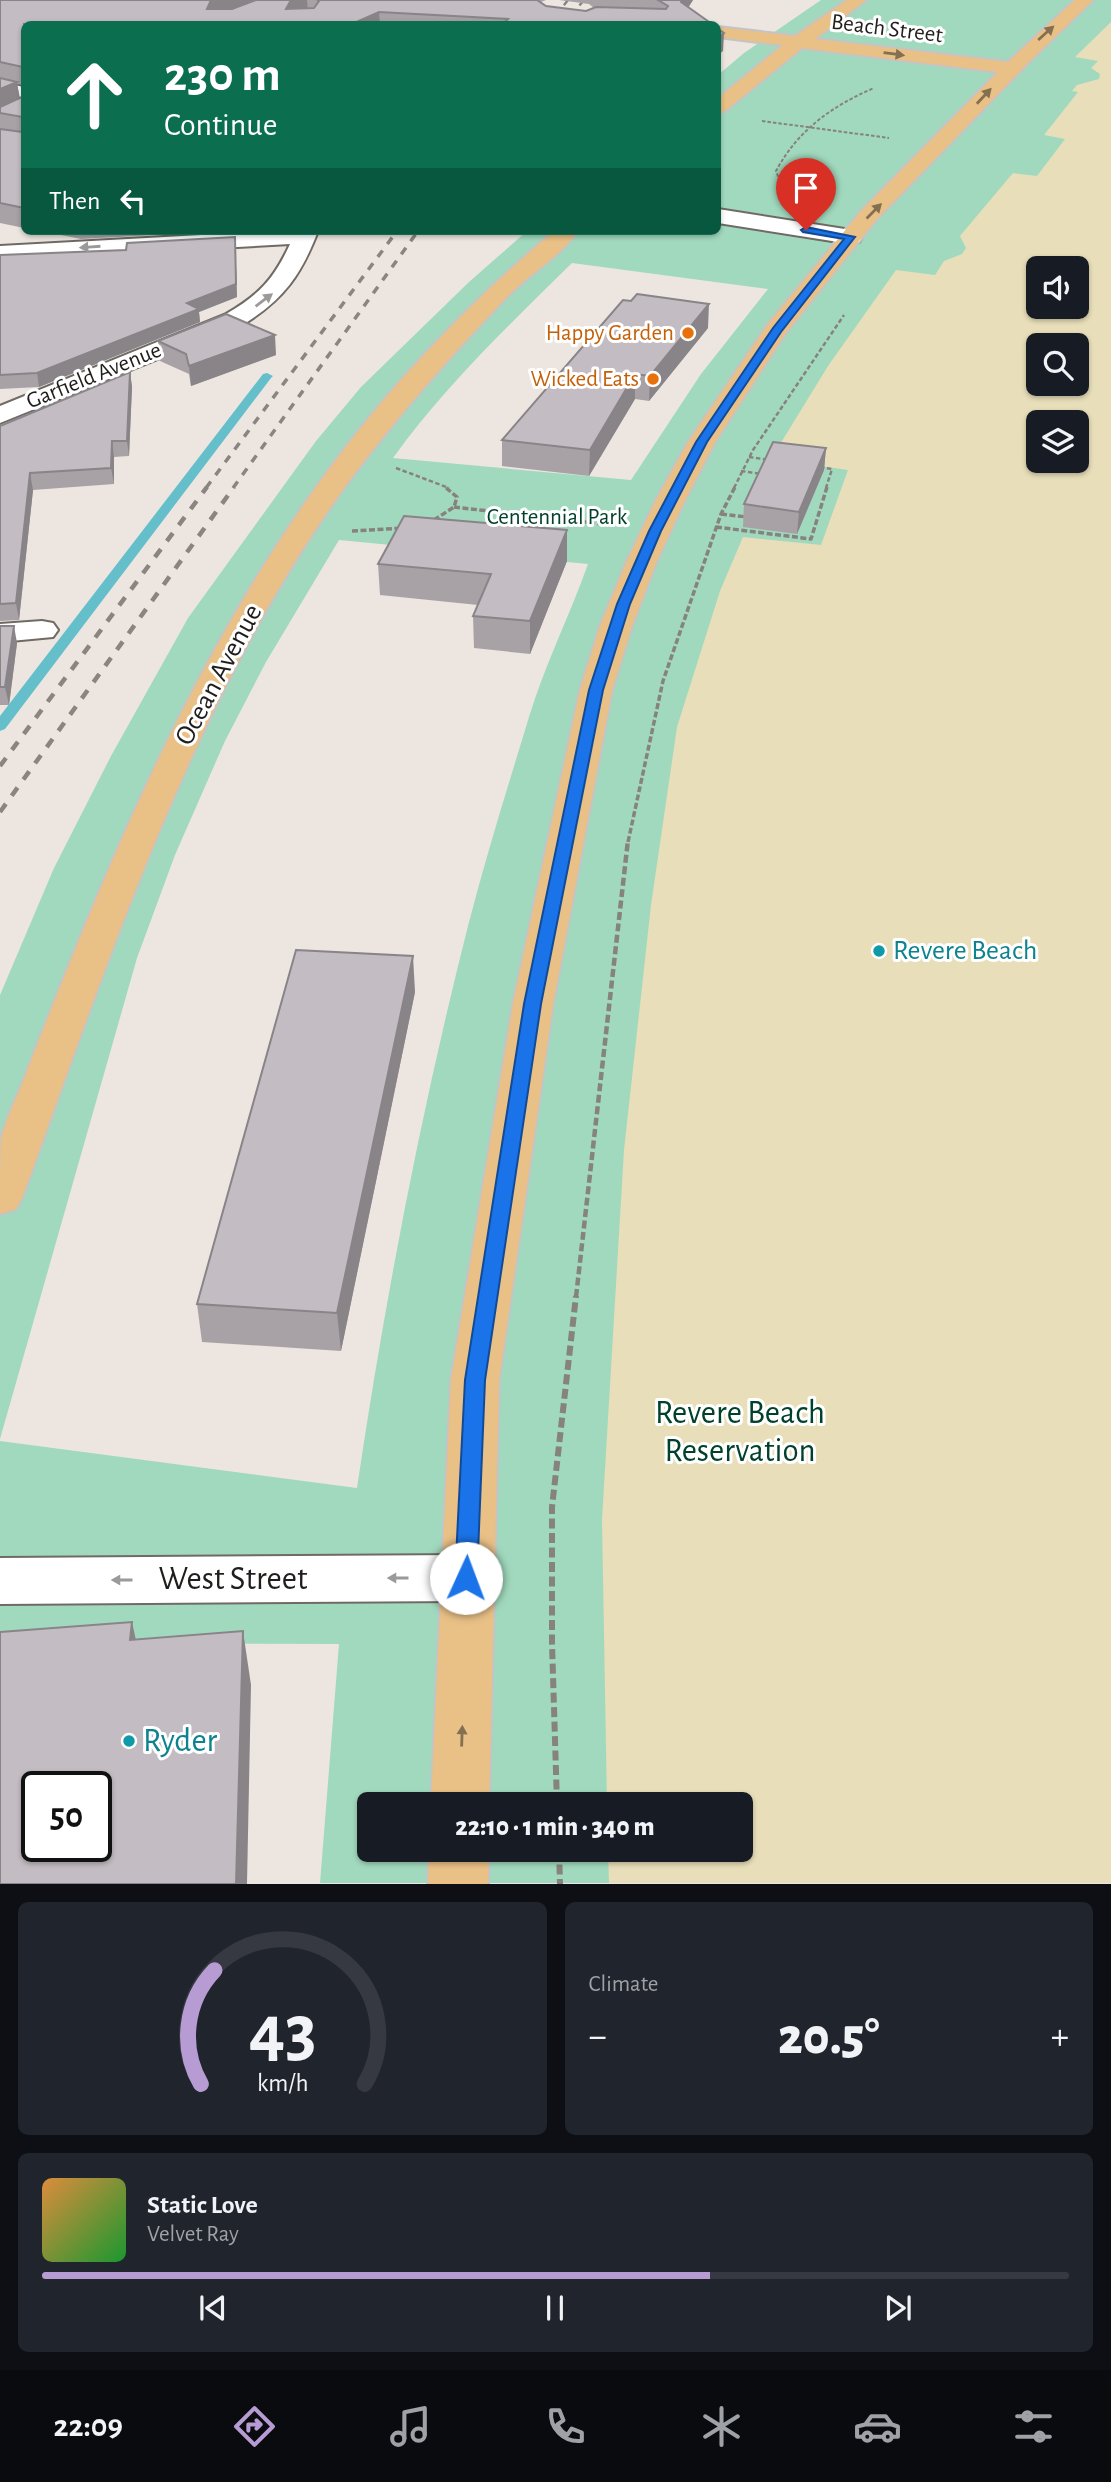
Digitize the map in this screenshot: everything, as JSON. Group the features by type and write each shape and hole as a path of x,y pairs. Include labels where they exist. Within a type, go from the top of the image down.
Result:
{"main road":[{"path":"721,105 798,42 858,0"},
{"path":"460,1792 475,1380 533,1004 596,690 624,604 655,531 701,442 777,330 851,237 1009,68 1085,0"},
{"name":"Beach Street","path":"721,32 1009,68"},
{"name":"Ocean Avenue","path":"0,1198 84,972 173,762 262,594 353,458 400,397 458,333 530,261 562,235"},
{"path":"458,1884 459,1862"}],"street":[{"path":"0,88 21,92"},
{"path":"721,216 851,237"},
{"path":"0,254 170,237 243,235"},
{"name":"Garfield Avenue","path":"6,411 235,319 258,306 273,295 286,280 305,235"},
{"path":"0,247 23,252"},
{"path":"0,633 42,630"},
{"name":"West Street","path":"0,1581 466,1578"}],"path":[{"path":"789,194 782,188 776,172 782,157 832,108 878,86"},
{"path":"757,121 900,140"},
{"path":"557,1792 552,1643 552,1507 628,842 663,681 721,514 749,457 845,312"},
{"path":"749,457 773,461"},
{"path":"353,458 399,468 449,488 457,497 454,508 444,516 426,523"},
{"path":"716,527 811,539 832,469 808,466"},
{"path":"741,471 766,474"},
{"path":"454,508 655,531"},
{"path":"721,514 747,517"},
{"path":"302,531 374,532 406,528"},
{"path":"559,1862 560,1884"}],"green space":[{"name":"Revere Beach Reservation","path":"821,0 1111,0 1111,1883 320,1883 339,1644 0,1643 0,1441 357,1488 405,1206 468,926 535,697 588,564 339,540 266,662 225,741 175,855 137,958 0,1439 0,995 54,868 111,756 188,618 316,441 361,387 469,282 522,235 721,235 721,72 744,53","holes":["572,263 768,289 701,374 631,480 393,458 456,381"]}],"sand":[{"name":"Revere Beach","path":"1111,22 1111,1883 609,1883 608,1862 753,1862 753,1792 607,1792 602,1520 624,1150 651,905 677,727 720,591 743,537 821,545 848,470 771,459 828,366 896,270 935,275 944,261 962,254 966,248 960,236 1013,173 1037,176 1065,139 1044,135 1078,92 1072,91 1077,85 1099,79 1100,74 1091,68 1098,61 1075,57"}],"building":[{"path":"0,0 211,0 207,9 232,9 256,0 291,0 286,9 314,8 319,1 317,0 537,0 546,6 586,11 596,7 666,9 668,6 658,0 682,0 681,2 708,21 506,21 508,19 379,12 359,21 21,21 21,67 0,62"},
{"path":"0,78 17,82 0,89"},
{"path":"21,97 21,117 0,113 0,107"},
{"path":"0,129 21,132 21,207 0,203"},
{"path":"235,237 236,284 187,303 199,309 37,373 0,375 0,255 126,250 127,243"},
{"path":"637,294 709,304 650,376 635,374 590,450 502,440 623,300 631,301"},
{"path":"226,314 275,335 189,366 186,354 158,341"},
{"path":"130,372 127,441 112,441 111,468 30,473 16,603 0,604 0,426"},
{"path":"773,442 826,448 799,512 744,504"},
{"path":"404,516 567,530 530,621 473,616 491,574 378,564"},
{"path":"0,626 14,626 5,687 0,687"},
{"path":"296,950 413,956 337,1313 197,1304"},
{"name":"Ryder","path":"132,1622 130,1640 243,1631 236,1884 0,1884 0,1632"}],"waterway":[{"path":"0,726 267,376"}],"railway":[{"path":"551,21 568,0"},
{"path":"566,21 584,0"},
{"path":"206,488 394,235"},
{"path":"233,488 415,235"},
{"path":"0,766 207,487"},
{"path":"0,812 234,487"}],"place":[{"name":"Happy Garden","path":"688,333"},
{"name":"Wicked Eats","path":"653,379"},
{"name":"Revere Beach","path":"879,951"},
{"name":"Ryder","path":"129,1741"}],"route":[{"path":"466,1578 475,1380 533,1004 596,690 606,652 624,604 655,531 701,442 777,330 851,237 806,230"}],"park label":[{"name":"Centennial Park","path":"557,517"}]}
